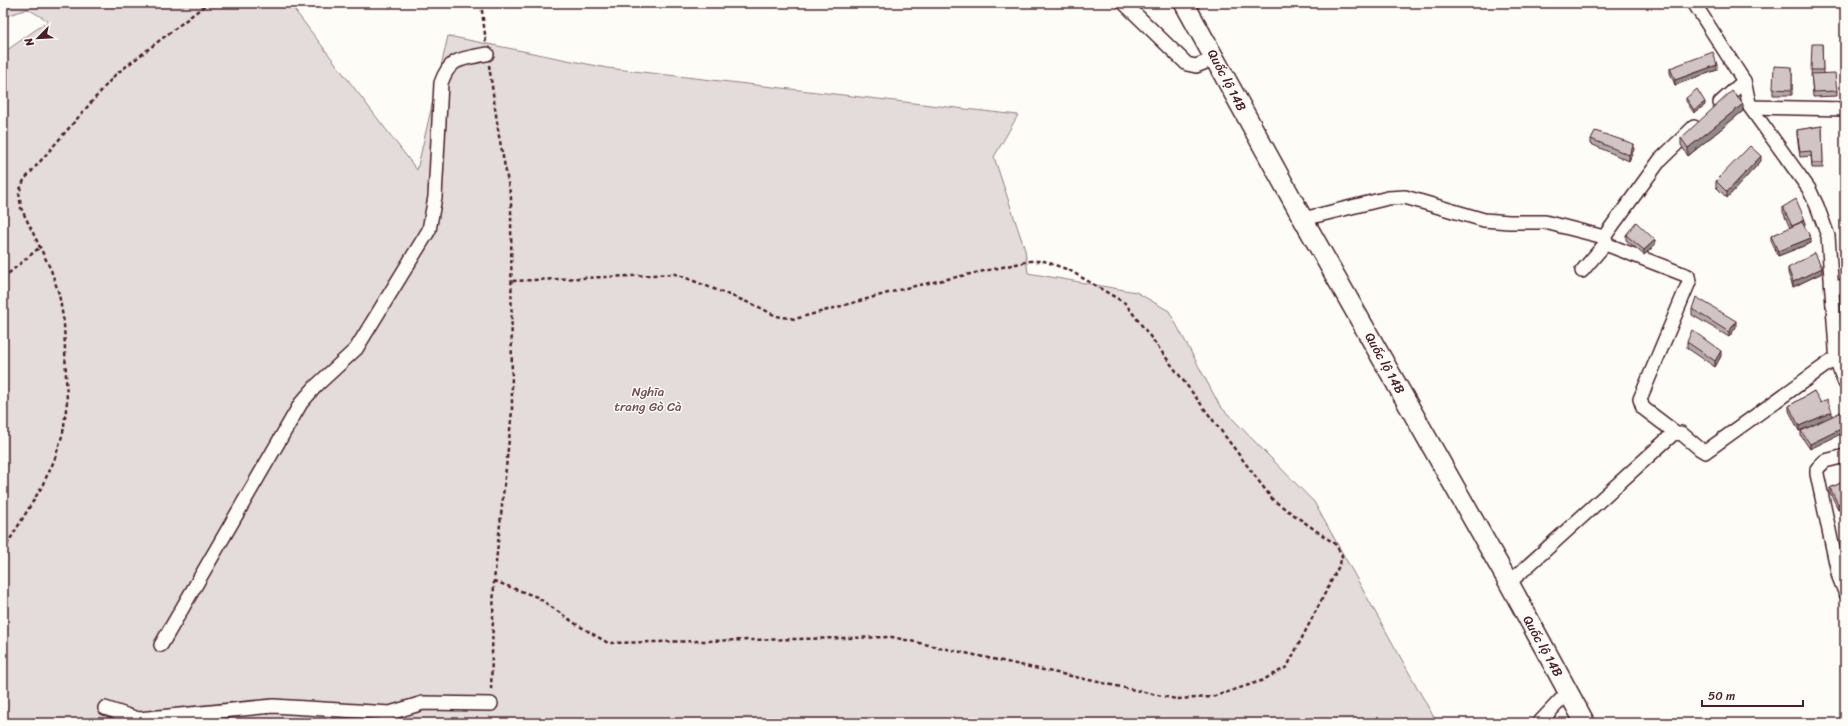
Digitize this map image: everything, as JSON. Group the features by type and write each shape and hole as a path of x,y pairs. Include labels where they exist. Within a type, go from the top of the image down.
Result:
{"highway":[{"name":"Quốc lộ 14B","path":"1184,3 1216,58 1302,219 1509,583 1585,723"}],"street":[{"path":"1124,3 1187,64 1196,66 1216,58"},
{"path":"1694,3 1744,81 1750,107 1809,189 1818,206 1828,236 1839,287 1837,357 1845,383"},
{"path":"162,645 301,403 316,386 356,349 429,230 435,197 441,84 446,71 452,63 459,59 487,54"},
{"path":"1582,271 1660,160 1744,81"},
{"path":"1750,107 1845,109"},
{"path":"1302,219 1388,198 1405,197 1484,220 1545,222 1605,240 1688,276 1689,282 1640,399 1643,408 1676,432 1681,433 1705,452 1837,357"},
{"path":"1509,583 1676,432"},
{"path":"1845,456 1825,461 1817,469 1839,577 1845,592"},
{"path":"1539,723 1568,692"},
{"path":"105,708 138,719 273,706 390,713 423,703 491,704"}],"path":[{"path":"3,551 41,488 54,461 63,432 67,402 64,323 57,288 51,270 21,208 19,192 24,180 115,75 208,3"},
{"path":"481,3 499,136 511,198 512,411 494,581 491,704 489,723"},
{"path":"3,278 40,247"},
{"path":"494,581 537,596 576,624 608,643 892,637 1176,699 1212,697 1261,681 1287,667 1340,564 1342,555 1336,544 1273,500 1125,303 1069,270 1044,261 1030,261 906,288 795,319 776,316 757,306 676,274 511,281"}],"green space":[{"name":"Nghĩa trang Gò Cà","path":"3,3 290,4 417,170 448,36 607,68 1018,115 994,157 1025,250 1028,273 1136,292 1169,311 1220,406 1314,502 1437,723 3,723 3,53 48,21 28,9 3,17"}],"building":[{"path":"1812,44 1822,44 1823,70 1811,70"},
{"path":"1713,52 1717,65 1675,80 1670,68"},
{"path":"1774,66 1792,67 1792,90 1773,89"},
{"path":"1835,73 1837,91 1813,92 1811,74"},
{"path":"1697,89 1705,102 1694,110 1686,98"},
{"path":"1732,91 1743,104 1688,148 1681,138"},
{"path":"1822,126 1823,163 1812,163 1811,151 1800,152 1797,130"},
{"path":"1595,131 1634,144 1629,155 1591,139"},
{"path":"1750,146 1761,156 1727,192 1716,181"},
{"path":"1796,199 1805,220 1792,226 1783,207"},
{"path":"1636,222 1655,240 1644,250 1626,235"},
{"path":"1802,222 1811,238 1778,251 1771,236"},
{"path":"1815,253 1822,268 1793,282 1788,268"},
{"path":"1696,297 1736,321 1729,332 1692,309"},
{"path":"1692,330 1721,351 1715,361 1687,342"},
{"path":"1814,391 1821,403 1827,399 1832,412 1799,426 1789,406"},
{"path":"1843,411 1845,416 1845,427 1810,444 1801,431"},
{"path":"1845,481 1845,501 1838,504 1830,488"}]}
